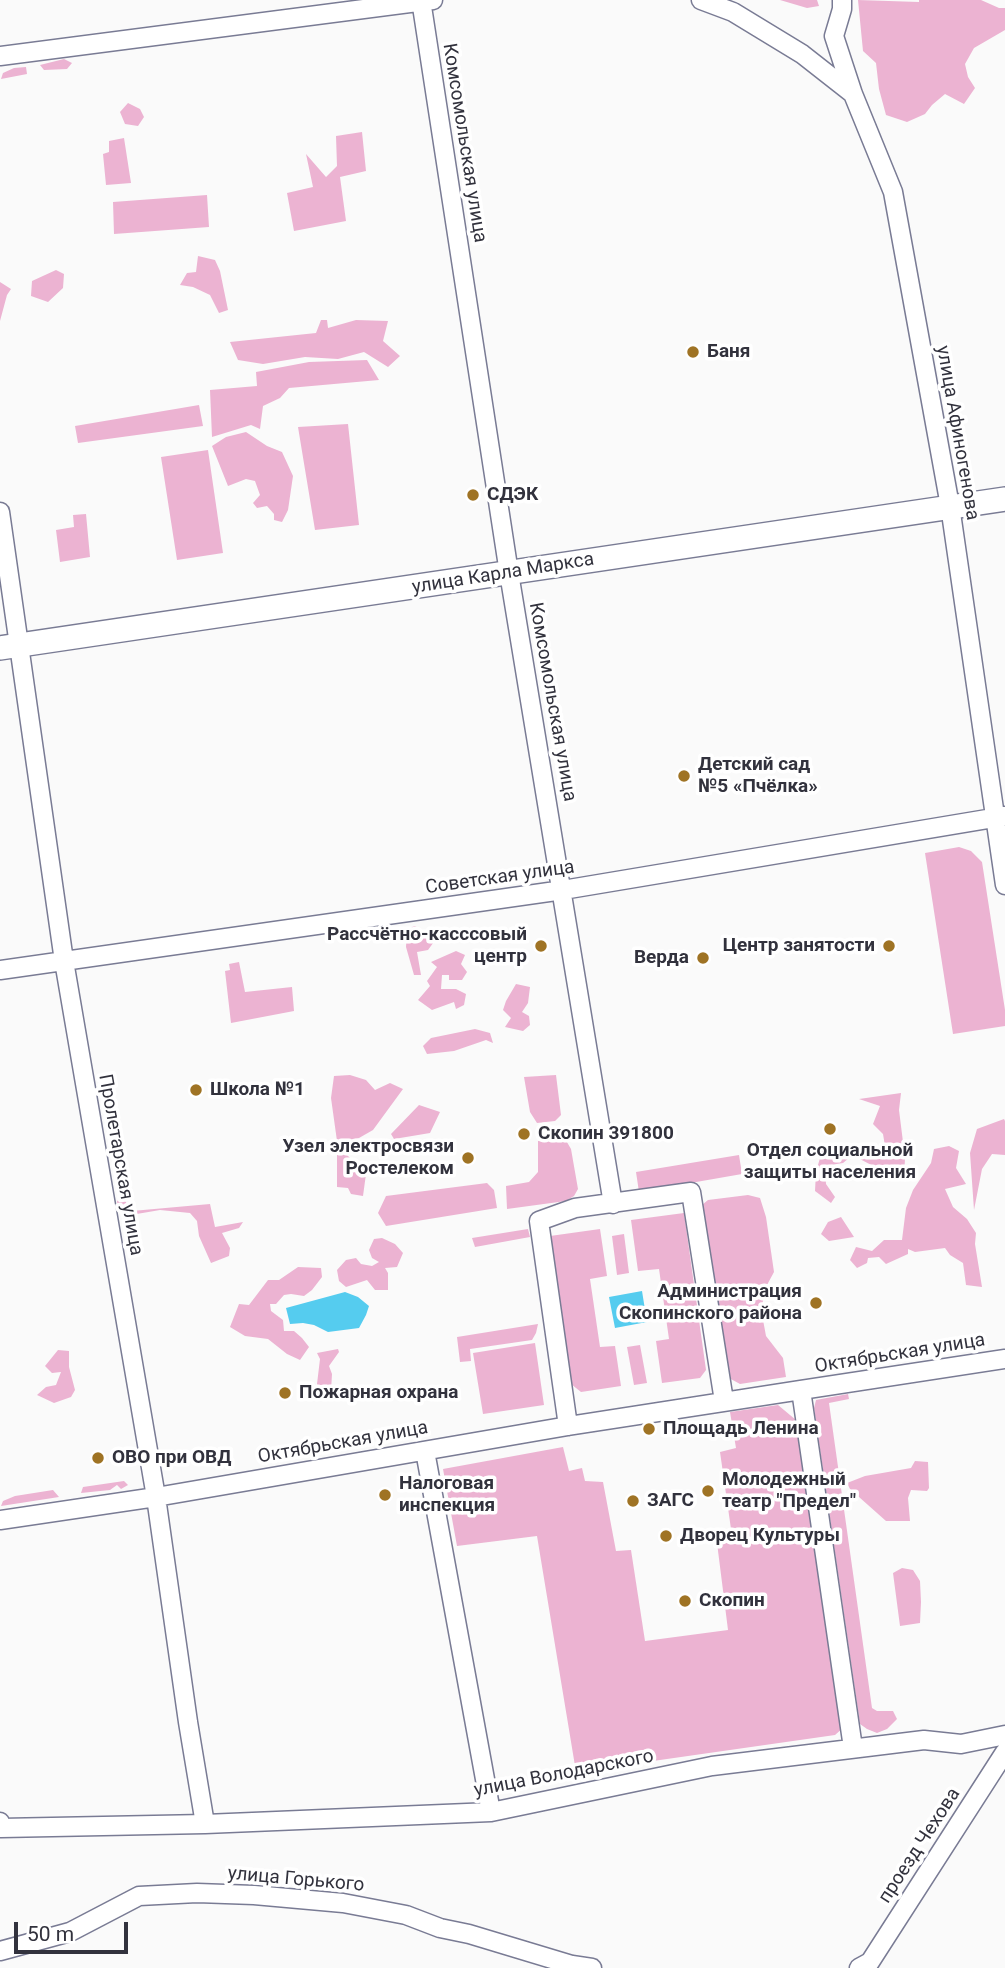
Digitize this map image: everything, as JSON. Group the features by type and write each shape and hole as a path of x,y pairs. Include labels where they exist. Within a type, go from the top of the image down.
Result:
{"main road":[{"name":"улица Карла Маркса","path":"9,647 1005,499"}],"street":[{"path":"701,0 733,12 802,54 853,94"},
{"name":"улица Афиногенова","path":"842,0 834,36 853,94 893,192 950,506 1001,817 1005,885"},
{"path":"0,57 425,1"},
{"name":"Комсомольская улица","path":"425,1 509,573 613,1204"},
{"name":"Пролетарская улица","path":"0,512 9,647 156,1497 205,1824"},
{"name":"Советская улица","path":"0,970 563,890 1001,817"},
{"path":"568,1426 539,1221 575,1208 691,1192 724,1401"},
{"name":"Октябрьская улица","path":"0,1520 156,1497 724,1401 1005,1359"},
{"path":"801,1390 853,1748"},
{"path":"425,1451 491,1812"},
{"name":"улица Володарского","path":"1,1825 205,1824 491,1812 712,1766 924,1740 961,1744 1005,1735"},
{"name":"проезд Чехова","path":"867,1966 1005,1752"},
{"name":"улица Горького","path":"0,1951 70,1931 139,1896 197,1893 343,1903 406,1915 440,1928 572,1965 592,1968"}],"shaded area":[{"path":"780,0 817,0 819,6 807,8"},
{"path":"858,0 981,0 1005,8 1005,30 974,48 965,64 968,77 975,88 964,104 945,94 925,114 907,122 886,115 876,63 863,51"},
{"path":"64,59 72,63 67,69 44,70 40,65"},
{"path":"26,67 27,74 1,79 3,73"},
{"path":"128,103 140,109 144,117 138,126 125,124 120,112"},
{"path":"362,132 366,171 340,177 346,221 294,231 287,193 313,187 306,154 326,177 337,166 336,136"},
{"path":"124,138 131,183 106,185 103,154 109,152 109,141"},
{"path":"207,195 209,227 114,234 113,202"},
{"path":"198,256 215,260 228,310 219,313 210,295 193,287 180,285 187,273 196,272"},
{"path":"56,270 64,274 63,288 48,302 31,296 32,281"},
{"path":"0,282 11,289 0,321"},
{"path":"321,320 327,320 328,328 356,320 388,321 383,341 400,356 388,367 364,352 338,359 305,357 263,364 238,360 230,342 316,333"},
{"path":"367,360 379,380 289,388 280,398 263,406 260,429 251,425 212,437 210,390 257,386 256,372 309,362"},
{"path":"199,405 203,426 78,443 75,426"},
{"path":"348,424 359,525 315,530 298,427"},
{"path":"246,432 282,452 293,476 288,510 282,522 274,520 274,514 267,506 257,508 253,503 260,495 255,481 246,479 228,486 212,446 226,437"},
{"path":"208,450 223,553 177,560 161,457"},
{"path":"86,514 90,557 60,562 56,530 74,527 73,515"},
{"path":"959,847 971,851 982,862 1005,1010 1005,1026 953,1034 925,853"},
{"path":"415,926 436,939 428,950 417,952 421,975 414,975 406,947 407,929"},
{"path":"456,951 465,955 461,964 467,972 462,980 449,980 449,975 442,975 441,989 456,989 466,994 464,1005 456,1009 454,1002 432,1010 418,1000 430,986 427,981 437,967 431,962"},
{"path":"239,962 245,992 292,987 294,1011 231,1023 225,971 230,970 229,964"},
{"path":"516,984 530,987 528,1003 522,1012 529,1016 530,1025 523,1031 505,1027 511,1018 503,1010"},
{"path":"475,1029 490,1033 493,1043 486,1040 454,1051 427,1054 423,1046 431,1038"},
{"path":"350,1075 366,1080 375,1090 390,1083 403,1089 373,1130 359,1138 346,1141 344,1152 366,1174 363,1196 351,1194 348,1188 337,1187 337,1141 331,1098 334,1076"},
{"path":"556,1075 561,1115 555,1121 537,1123 530,1112 524,1077"},
{"path":"901,1093 899,1110 905,1158 904,1179 893,1178 889,1168 881,1170 854,1156 886,1152 883,1134 873,1124 880,1106 859,1099"},
{"path":"419,1105 440,1112 430,1133 394,1139 391,1134"},
{"path":"1004,1119 1005,1155 992,1154 982,1169 974,1210 970,1153 977,1129"},
{"path":"564,1137 571,1149 578,1189 574,1196 566,1201 507,1209 506,1186 529,1182 538,1172 538,1141"},
{"path":"949,1146 959,1151 956,1168 966,1184 945,1189 953,1207 967,1219 976,1233 975,1244 982,1287 966,1285 963,1263 950,1255 945,1248 915,1252 908,1249 908,1254 886,1264 879,1257 868,1258 867,1263 857,1268 850,1260 856,1247 872,1251 884,1240 902,1240 906,1208 913,1190 931,1163 934,1149"},
{"path":"822,1151 841,1153 849,1158 825,1169 826,1184 835,1197 831,1203 815,1191 816,1172"},
{"path":"739,1155 742,1174 639,1192 636,1172"},
{"path":"487,1183 494,1190 497,1208 386,1226 378,1213 386,1196"},
{"path":"748,1195 760,1198 766,1217 774,1272 767,1285 761,1309 766,1336 783,1358 786,1377 740,1384 729,1378 724,1370 701,1217 702,1205 708,1200"},
{"path":"123,1198 132,1211 210,1204 215,1227 243,1222 239,1228 222,1233 230,1248 229,1256 211,1263 199,1236 197,1221 190,1213 160,1210 125,1216 118,1208 117,1201"},
{"path":"684,1213 706,1370 700,1378 662,1383 656,1341 669,1339 659,1269 638,1271 631,1220"},
{"path":"841,1217 854,1237 829,1241 821,1234 828,1222"},
{"path":"528,1229 530,1237 475,1247 472,1238"},
{"path":"600,1229 607,1276 590,1279 600,1347 615,1346 621,1386 581,1392 571,1384 550,1236"},
{"path":"624,1234 629,1273 617,1275 612,1236"},
{"path":"382,1238 395,1244 403,1253 397,1267 385,1268 388,1273 388,1290 375,1290 367,1280 346,1287 339,1281 337,1270 346,1260 356,1258 361,1264 372,1266 379,1262 372,1258 369,1250 374,1239"},
{"path":"298,1267 321,1268 322,1277 304,1296 284,1295 276,1304 270,1304 271,1311 283,1320 284,1331 294,1331 309,1347 300,1360 287,1354 268,1339 245,1336 230,1327 239,1304 249,1305 268,1280 279,1280"},
{"path":"538,1324 532,1340 470,1349 471,1361 460,1362 457,1337"},
{"path":"535,1343 544,1405 483,1414 473,1353"},
{"path":"640,1345 647,1383 634,1385 627,1347"},
{"path":"338,1349 339,1352 329,1366 332,1374 331,1391 320,1395 317,1384 320,1359 317,1353"},
{"path":"58,1350 69,1351 69,1367 75,1390 71,1397 54,1403 37,1395 46,1387 56,1385 61,1372 52,1373 45,1366"},
{"path":"848,1394 849,1399 829,1403 872,1708 877,1711 893,1711 897,1719 887,1729 877,1733 860,1724 814,1408 816,1400"},
{"path":"778,1405 796,1420 799,1428 843,1728 835,1735 576,1772 537,1536 457,1546 443,1469 563,1447 569,1471 582,1468 585,1481 603,1482 616,1551 631,1550 645,1641 728,1630 716,1535 731,1529 720,1452 736,1448 730,1412"},
{"path":"915,1461 928,1462 929,1488 927,1491 911,1490 908,1498 910,1521 886,1521 850,1489 847,1483 865,1476 911,1468"},
{"path":"124,1481 128,1485 121,1489 117,1485 110,1490 81,1493 83,1487"},
{"path":"53,1490 59,1497 1,1506 3,1501 15,1496"},
{"path":"902,1568 913,1570 920,1581 921,1602 920,1623 900,1626 893,1573"}],"water":[{"path":"642,1291 647,1322 615,1328 609,1297"},
{"path":"345,1292 358,1297 369,1306 359,1328 328,1332 314,1325 290,1324 286,1308"}],"place":[{"name":"Баня","path":"693,352"},
{"name":"СДЭК","path":"473,495"},
{"name":"Детский сад №5 «Пчёлка»","path":"684,776"},
{"name":"Рассчётно-касссовый центр","path":"541,946"},
{"name":"Центр занятости","path":"889,946"},
{"name":"Верда","path":"703,958"},
{"name":"Школа №1","path":"196,1090"},
{"name":"Отдел социальной защиты населения","path":"830,1129"},
{"name":"Скопин 391800","path":"524,1134"},
{"name":"Узел электросвязи Ростелеком","path":"468,1158"},
{"name":"Администрация Скопинского района","path":"816,1303"},
{"name":"Пожарная охрана","path":"285,1393"},
{"name":"Площадь Ленина","path":"649,1429"},
{"name":"ОВО при ОВД","path":"98,1458"},
{"name":"Молодежный театр \"Предел\"","path":"708,1491"},
{"name":"Налоговая инспекция","path":"385,1495"},
{"name":"ЗАГС","path":"633,1501"},
{"name":"Дворец Культуры","path":"666,1536"},
{"name":"Скопин","path":"685,1601"}]}
